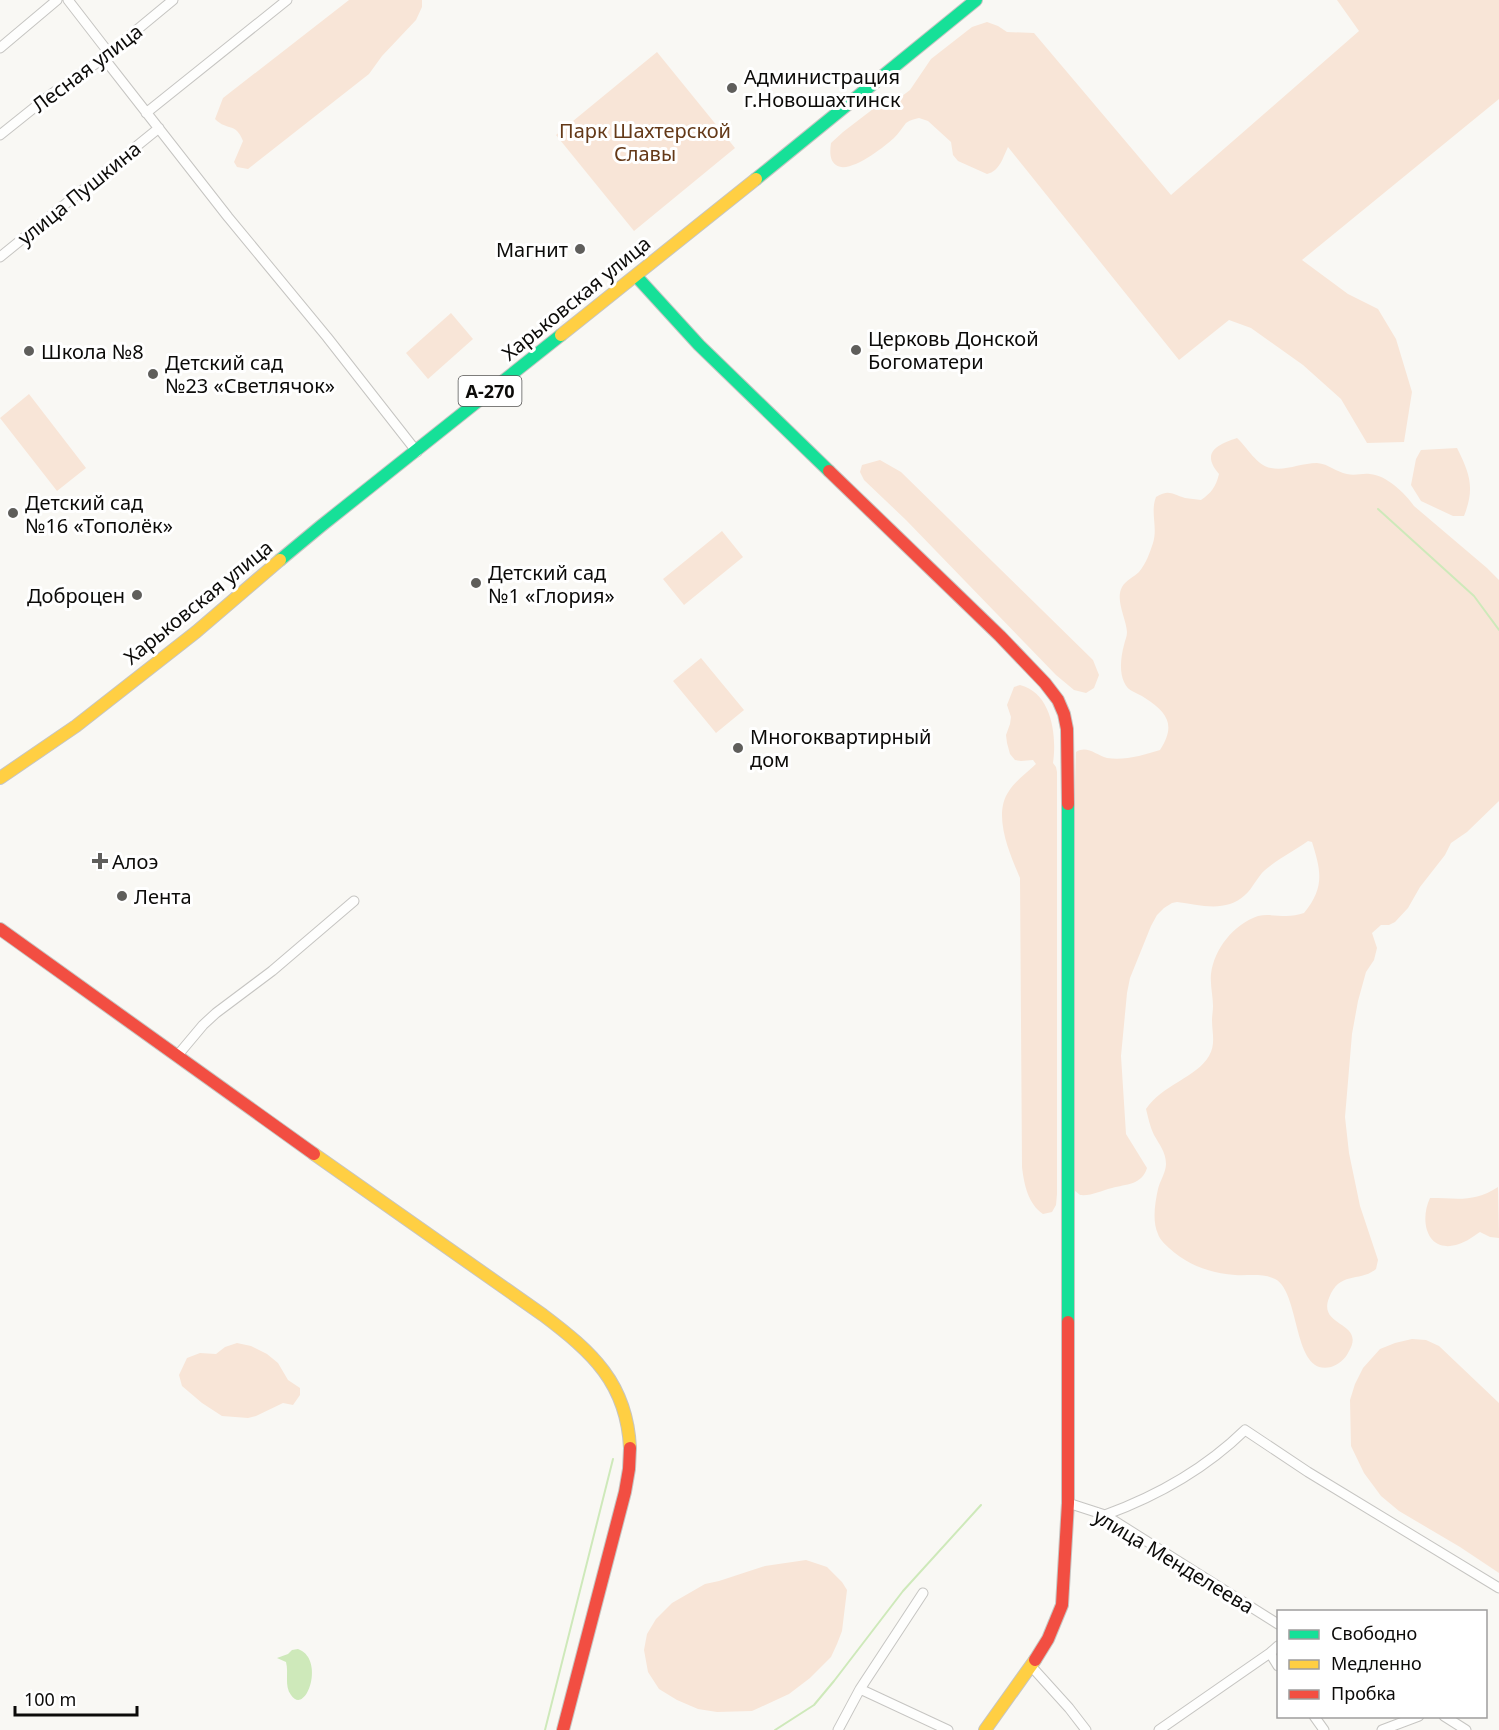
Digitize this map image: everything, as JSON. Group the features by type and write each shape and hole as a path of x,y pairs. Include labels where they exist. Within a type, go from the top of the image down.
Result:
{"main road":[{"name":"Харьковская улица","path":"0,777 85,719 196,632 321,526 417,452 614,291 636,276 960,5 976,0"},
{"path":"636,276 699,345 1008,644 1050,688 1061,707 1067,729 1068,1503 1062,1605 1046,1641 1031,1666 985,1730"},
{"path":"0,929 551,1320 574,1337 608,1375 626,1414 630,1454 627,1480 563,1730"}],"street":[{"path":"0,48 57,0"},
{"path":"68,0 146,113 417,452"},
{"name":"Лесная улица","path":"0,135 50,95 106,55 173,0"},
{"name":"улица Пушкина","path":"146,113 287,0"},
{"name":"улица Пушкина","path":"0,257 159,128"},
{"path":"177,1056 216,1013 272,971 354,901"},
{"path":"1105,1515 1159,1493 1197,1470 1216,1457 1245,1430 1308,1472 1499,1588"},
{"name":"улица Менделеева","path":"1068,1503 1105,1515 1277,1623"},
{"path":"838,1730 860,1689 923,1593"},
{"path":"1159,1730 1277,1647"},
{"path":"1270,1653 1277,1664"},
{"path":"1031,1666 1086,1730"},
{"path":"860,1689 948,1730"},
{"path":"1382,1730 1414,1718"},
{"path":"1447,1718 1466,1730"}],"green space":[{"path":"349,0 422,0 422,7 416,20 382,56 369,74 248,169 237,167 234,162 243,141 237,131 215,119 223,98"},
{"path":"1337,0 1499,0 1499,99 1302,260 1348,294 1378,309 1396,339 1412,392 1404,442 1367,443 1341,399 1303,365 1251,328 1229,320 1179,360 1008,147 998,167 987,174 958,161 953,155 951,142 928,121 919,118 906,123 889,142 857,163 842,167 836,165 831,158 831,143 843,132 873,109 893,103 910,90 931,59 972,27 987,22 1007,32 1034,33 1171,195 1359,31"},
{"name":"Парк Шахтерской Славы","path":"657,52 735,148 634,231 556,135"},
{"path":"451,313 473,339 428,379 406,353"},
{"path":"29,394 86,468 57,491 0,418"},
{"path":"1237,438 1266,467 1282,468 1317,463 1347,474 1376,475 1389,481 1414,506 1499,580 1499,801 1467,832 1451,843 1408,908 1395,922 1381,925 1372,933 1377,948 1374,960 1366,972 1358,1001 1352,1034 1345,1117 1349,1153 1360,1206 1378,1260 1376,1269 1363,1276 1344,1280 1333,1289 1329,1298 1327,1308 1330,1315 1352,1335 1348,1353 1339,1363 1331,1367 1318,1367 1309,1359 1303,1347 1289,1300 1283,1287 1275,1279 1208,1270 1184,1259 1161,1240 1156,1229 1155,1212 1158,1189 1166,1167 1166,1160 1149,1122 1146,1109 1161,1094 1204,1063 1211,1052 1213,1006 1211,974 1216,956 1233,931 1258,916 1288,916 1304,913 1311,904 1319,879 1318,862 1312,842 1308,841 1270,866 1238,901 1221,906 1177,902 1164,908 1157,915 1130,978 1121,1056 1126,1134 1147,1168 1145,1174 1137,1181 1092,1194 1080,1195 1074,1190 1073,1183 1072,875 1076,752 1084,750 1107,758 1127,758 1160,750 1165,741 1168,727 1164,714 1128,688 1122,678 1121,659 1127,632 1120,603 1120,592 1128,580 1137,574 1146,562 1155,531 1154,503 1156,497 1167,493 1201,500 1208,495 1219,474 1211,460 1213,451"},
{"path":"1457,448 1470,481 1464,516 1453,516 1421,501 1411,485 1416,459 1421,450"},
{"path":"880,460 901,472 1093,660 1099,675 1094,688 1086,693 1074,690 1056,675 906,520 864,480 860,472 862,465"},
{"path":"722,531 743,557 684,605 663,579"},
{"path":"701,658 744,710 716,733 673,681"},
{"path":"1020,685 1031,690 1046,706 1053,729 1053,763 1057,772 1057,1194 1056,1205 1052,1212 1043,1214 1030,1199 1022,1167 1020,878 1002,823 1004,801 1009,791 1036,764 1033,760 1015,760 1010,754 1007,743 1006,735 1011,717 1007,705 1014,687"},
{"path":"1498,1187 1499,1238 1480,1232 1462,1243 1448,1246 1439,1245 1428,1234 1425,1216 1430,1198 1473,1198"},
{"path":"1412,1339 1426,1340 1439,1346 1499,1403 1499,1573 1399,1511 1381,1496 1364,1473 1351,1446 1350,1400 1363,1368 1380,1349"},
{"path":"237,1343 251,1346 278,1363 288,1380 300,1388 300,1395 293,1405 283,1403 248,1418 222,1416 182,1386 179,1375 187,1358 200,1353 216,1354 225,1347"},
{"path":"806,1560 827,1567 847,1590 842,1631 837,1644 831,1657 810,1678 789,1694 752,1711 717,1712 698,1709 659,1689 648,1672 644,1650 647,1634 656,1619 672,1603 705,1584 765,1566"}],"shaded area":[{"path":"298,1649 306,1655 311,1664 312,1674 307,1693 302,1699 297,1700 288,1688 286,1662 277,1658"}],"waterway":[{"path":"1378,509 1474,596 1499,630"},
{"path":"545,1730 613,1459"},
{"path":"775,1730 814,1705 903,1591 981,1505"}],"traffic: fast":[{"path":"756,179 976,0"},
{"path":"636,276 699,345 829,471"},
{"path":"280,560 561,335"},
{"path":"1068,804 1068,1322"}],"traffic: slow":[{"path":"561,335 756,179"},
{"path":"0,778 76,726 196,632 280,560"},
{"path":"314,1154 543,1315 577,1342 604,1371 614,1387 622,1405 630,1448"},
{"path":"985,1730 1035,1660"}],"traffic: jam":[{"path":"829,471 1000,636 1058,700 1067,729 1068,804"},
{"path":"0,929 314,1154"},
{"path":"1035,1660 1048,1639 1062,1605 1068,1503 1068,1322"},
{"path":"563,1730 625,1492 630,1448"}],"place":[{"name":"Администрация г.Новошахтинск","path":"732,88"},
{"name":"Магнит","path":"580,249"},
{"name":"Церковь Донской Богоматери","path":"856,350"},
{"name":"Школа №8","path":"29,351"},
{"name":"Детский сад №23 «Светлячок»","path":"153,374"},
{"name":"Детский сад №16 «Тополёк»","path":"13,513"},
{"name":"Детский сад №1 «Глория»","path":"476,583"},
{"name":"Доброцен","path":"137,595"},
{"name":"Многоквартирный дом","path":"738,748"},
{"name":"Алоэ","path":"100,861"},
{"name":"Лента","path":"122,896"}]}
